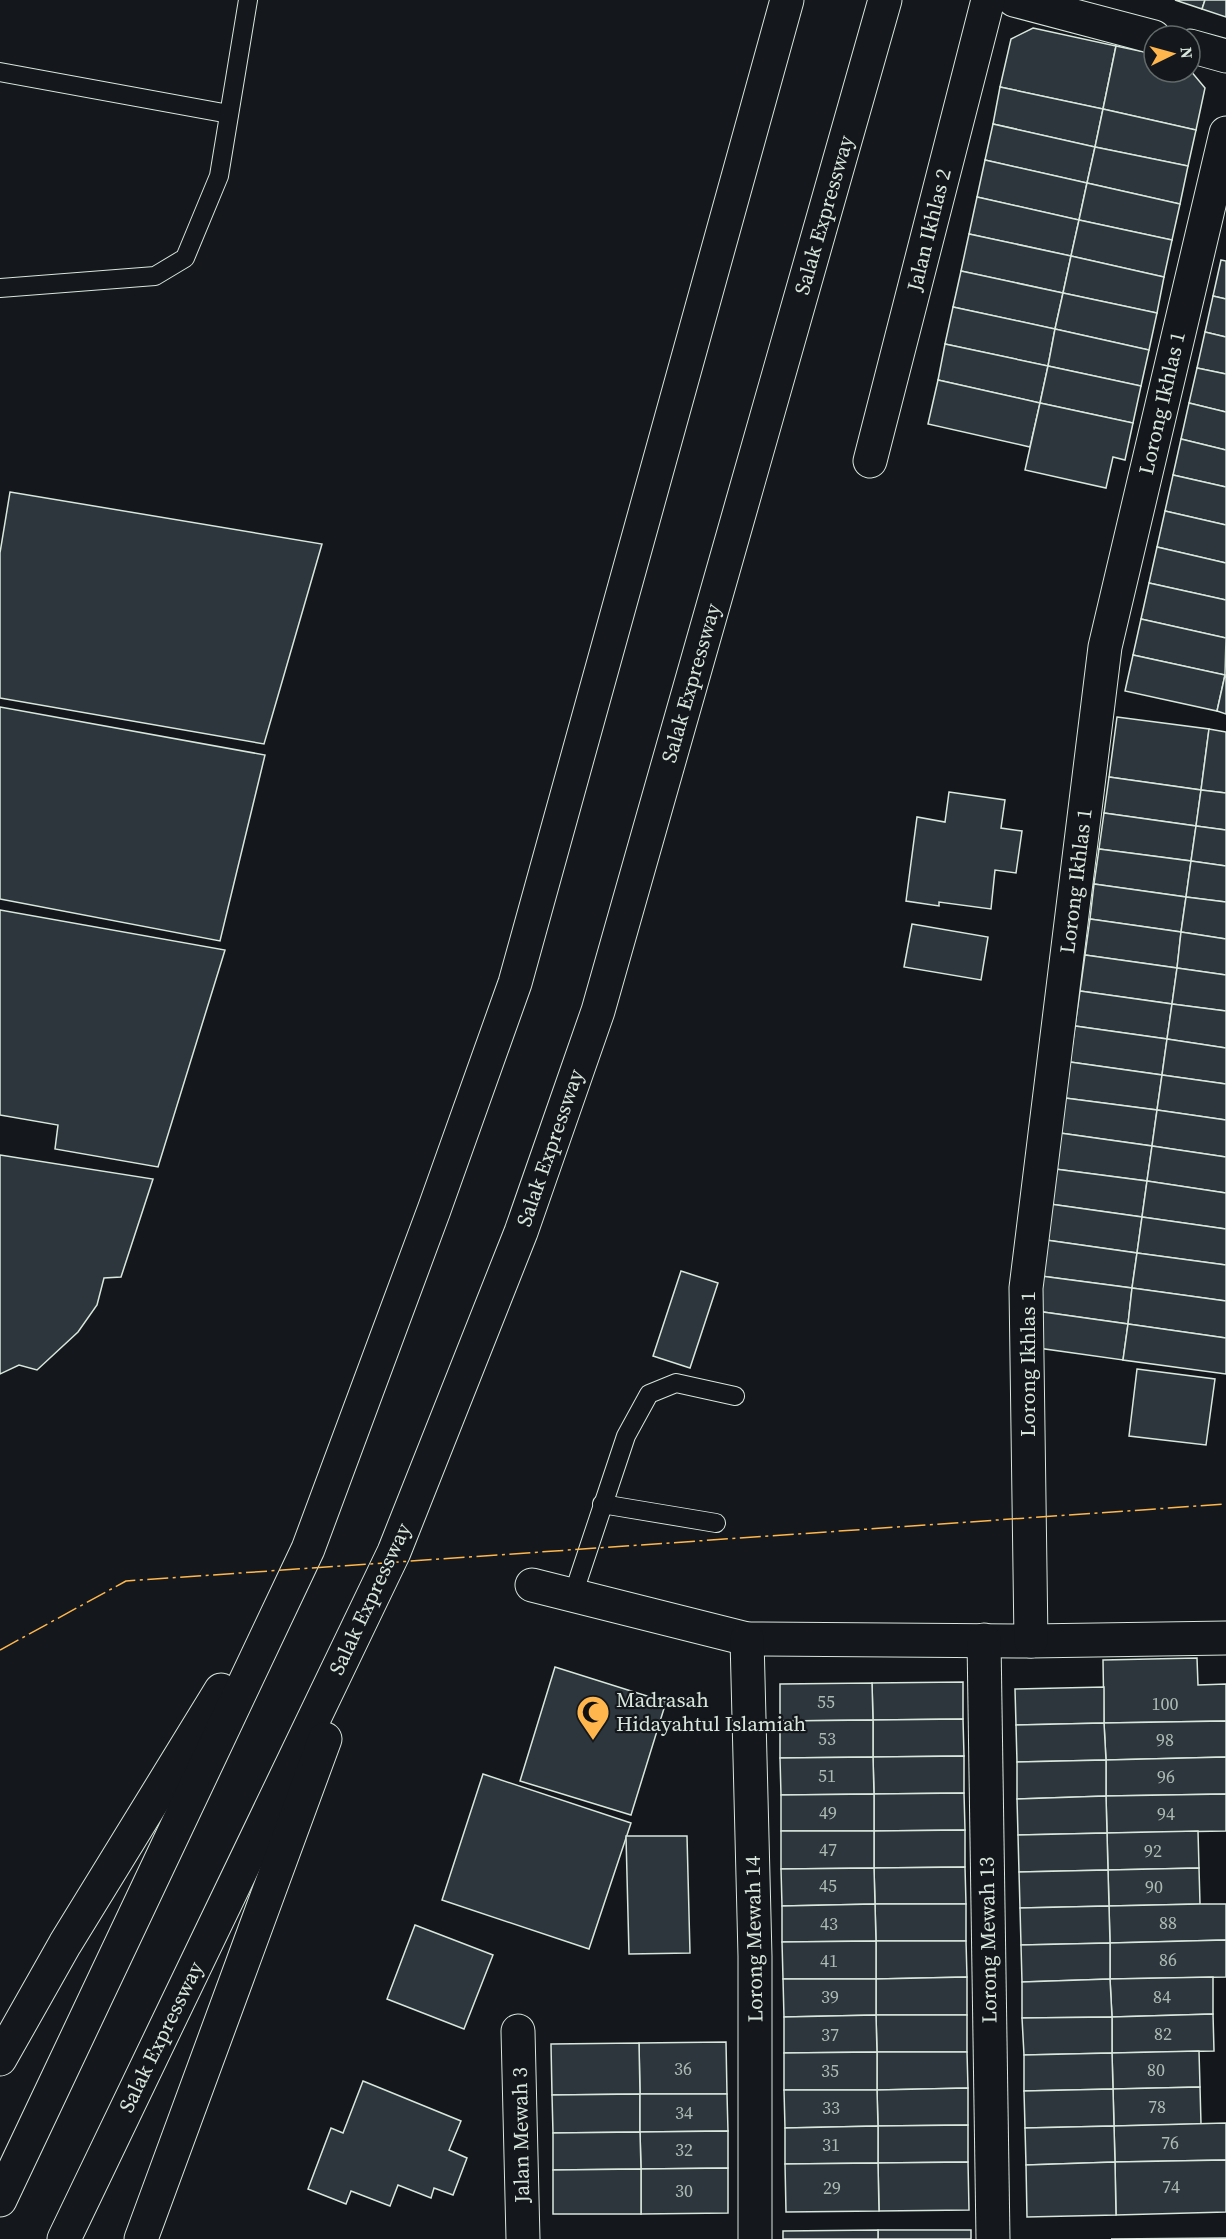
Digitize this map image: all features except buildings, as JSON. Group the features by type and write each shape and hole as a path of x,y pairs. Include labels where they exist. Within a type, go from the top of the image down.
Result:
{"main road":[{"path":"0,2200 308,1548 434,1210 515,984 787,0"},
{"name":"Salak Expressway","path":"64,2239 394,1552 521,1232 598,1011 885,0"},
{"name":"Jalan Ikhlas 2","path":"870,461 988,0"},
{"path":"1014,0 1142,34"},
{"path":"1202,49 1226,56"},
{"name":"Lorong Ikhlas 1","path":"1031,1641 1026,1288 1105,647 1226,134"},
{"path":"0,2059 65,1944 308,1548"},
{"path":"141,2239 394,1552"},
{"path":"532,1585 747,1639 1031,1641 1226,1638"},
{"name":"Lorong Mewah 14","path":"747,1639 755,1956 755,2239"},
{"name":"Lorong Mewah 13","path":"984,1640 993,2239"},
{"name":"Jalan Mewah 3","path":"518,2031 523,2239"}],"lane":[{"path":"0,288 155,276 185,258 219,176 248,0"},
{"path":"0,72 229,114"},
{"path":"573,1595 626,1436 649,1394 676,1383 735,1396"},
{"path":"602,1504 716,1523"}],"power":[{"path":"0,1650 126,1581 1226,1504"}],"place":[{"name":"Madrasah Hidayahtul Islamiah","path":"593,1741"}]}
